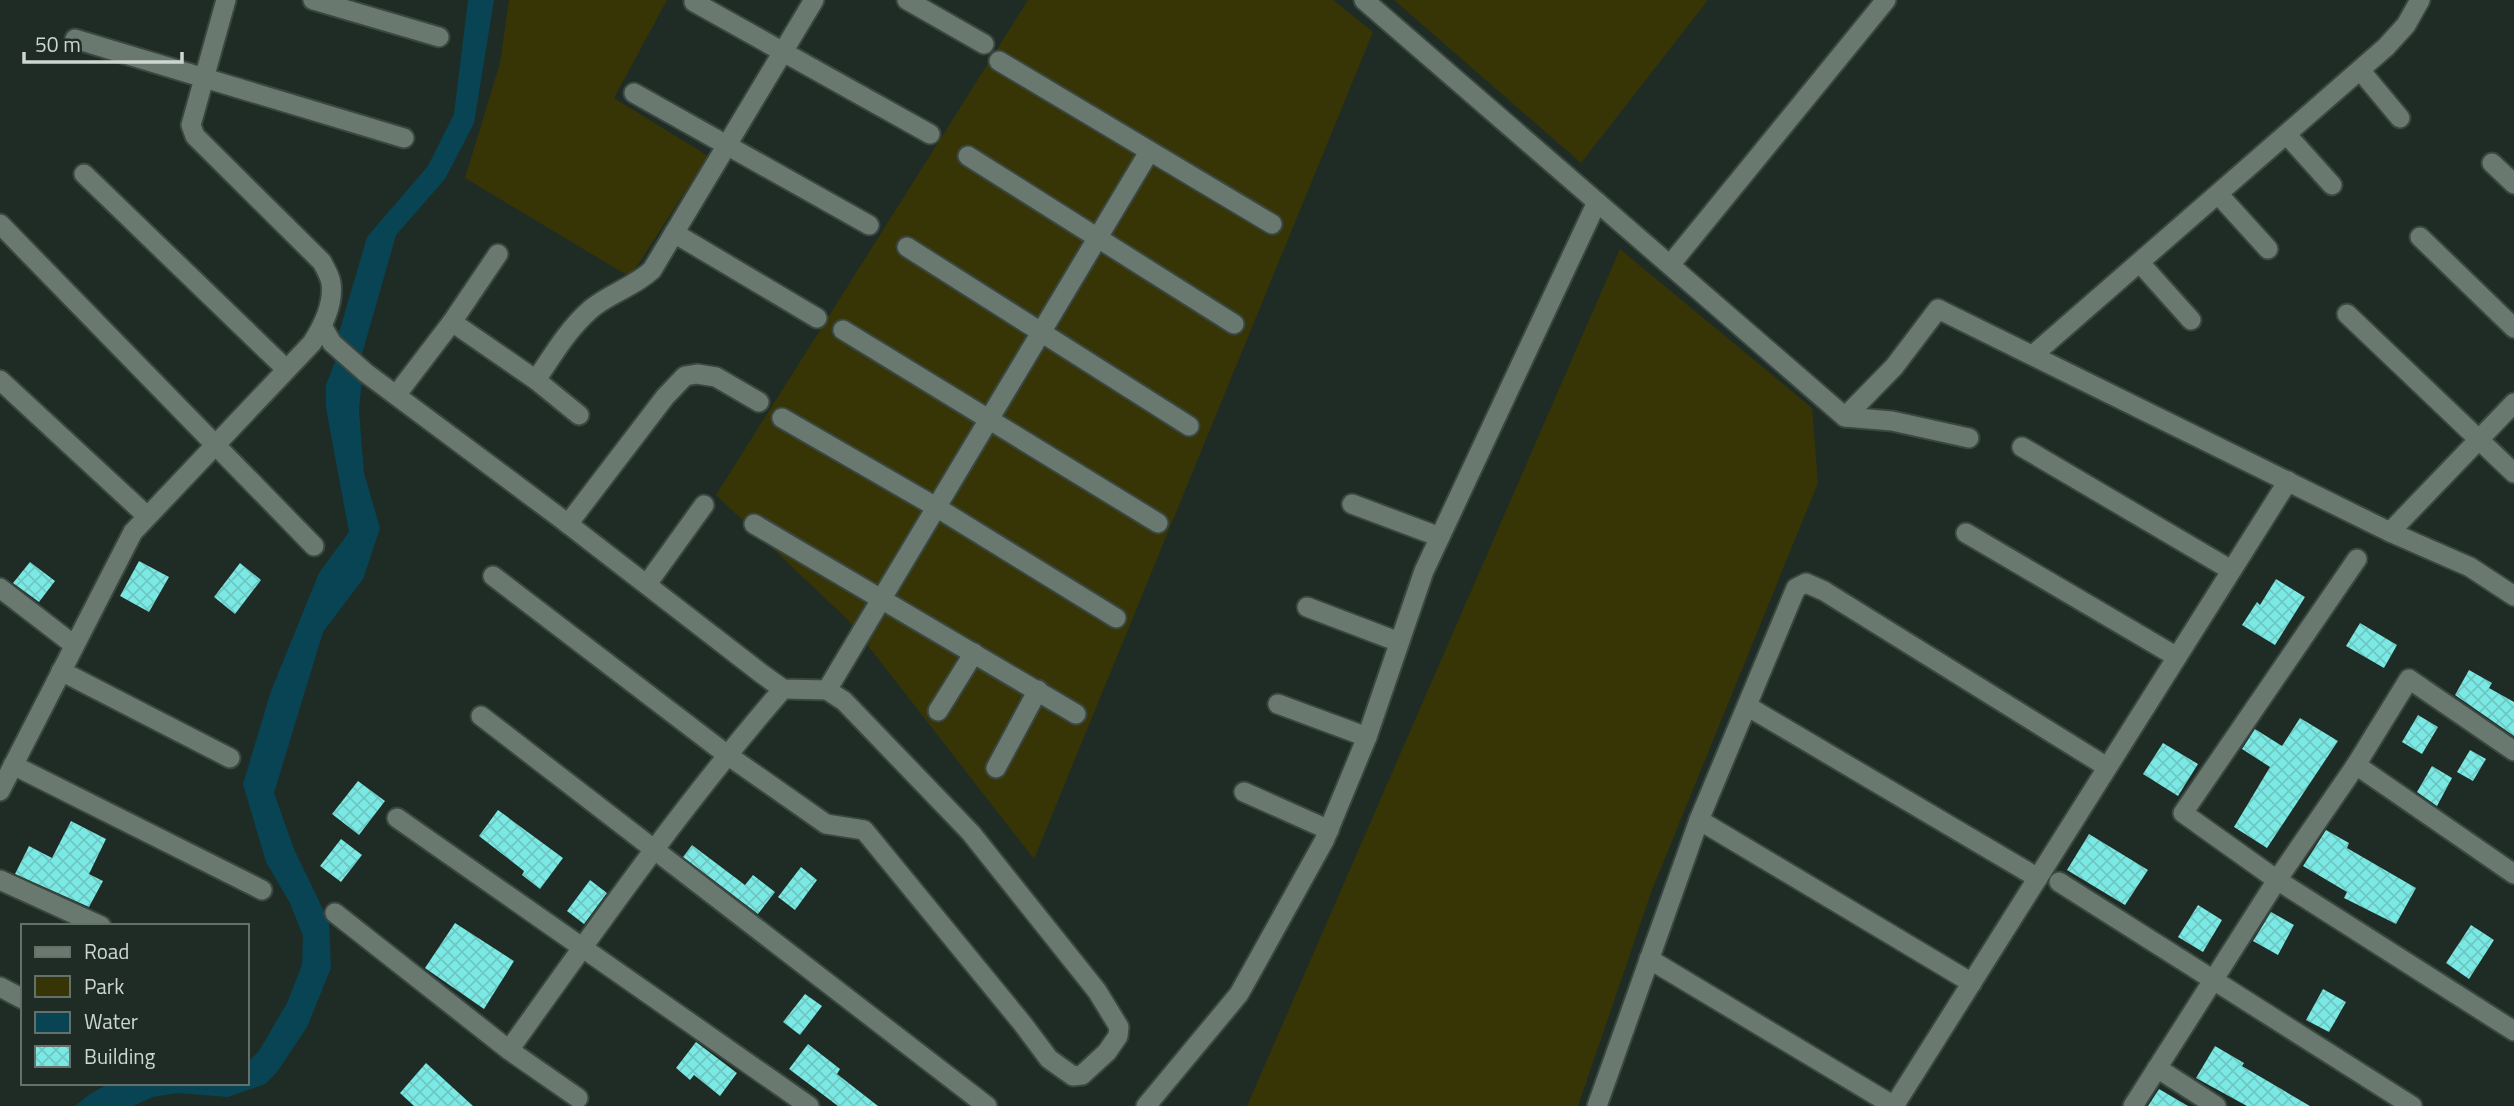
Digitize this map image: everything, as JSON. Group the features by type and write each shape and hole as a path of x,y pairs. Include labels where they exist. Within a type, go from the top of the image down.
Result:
{"street":[{"path":"226,0 191,125 195,136 322,262 331,283 327,335"},
{"path":"313,0 439,37"},
{"path":"536,380 570,330 592,308 639,282 652,270 814,0"},
{"path":"907,0 984,44"},
{"path":"1364,0 1845,417 1892,421 1969,438"},
{"path":"1670,265 1886,0"},
{"path":"2033,355 2386,47 2406,25 2420,0"},
{"path":"694,2 930,134"},
{"path":"75,39 404,138"},
{"path":"999,61 1272,224"},
{"path":"2360,70 2400,118"},
{"path":"634,93 870,225"},
{"path":"2287,135 2332,186"},
{"path":"827,690 1040,330 1149,152"},
{"path":"968,156 1234,324"},
{"path":"2492,163 2514,184"},
{"path":"84,174 286,369"},
{"path":"2219,195 2267,249"},
{"path":"1146,1106 1239,994 1329,830 1367,737 1424,570 1597,202"},
{"path":"0,224 314,546"},
{"path":"674,233 817,318"},
{"path":"2420,237 2514,328"},
{"path":"907,247 1189,426"},
{"path":"397,394 452,322 498,254"},
{"path":"2140,263 2192,320"},
{"path":"1845,417 1894,367 1938,309 2390,532 2470,567 2514,596"},
{"path":"2347,314 2514,473"},
{"path":"452,322 536,380 579,415"},
{"path":"843,330 1158,523"},
{"path":"0,790 133,531 312,342 327,335"},
{"path":"327,335 366,373 783,689 827,690 844,701 971,833 1097,991 1119,1027 1118,1037 1107,1052 1082,1075 1073,1076 1061,1070 1041,1051 864,830 826,824 726,754 493,576"},
{"path":"568,524 665,397 685,376 696,374 716,377 759,402"},
{"path":"0,380 147,516"},
{"path":"2390,532 2514,403"},
{"path":"782,418 936,507 1116,618"},
{"path":"2022,447 2231,570"},
{"path":"1649,959 1894,1106 2288,481"},
{"path":"1352,504 1440,537"},
{"path":"646,584 705,505"},
{"path":"754,524 1076,714"},
{"path":"1966,533 2177,657"},
{"path":"2357,559 2183,813 2277,880 2514,1031"},
{"path":"1597,1106 1699,820 1796,588 1806,583 1824,592 2107,768"},
{"path":"0,588 75,645"},
{"path":"1307,607 1399,642"},
{"path":"939,711 974,653"},
{"path":"61,671 230,758"},
{"path":"2133,1106 2277,880 2356,765 2409,679 2514,751"},
{"path":"509,1050 726,754 783,689"},
{"path":"996,768 1038,690"},
{"path":"1278,704 1367,737"},
{"path":"1747,706 2038,877"},
{"path":"481,716 987,1106"},
{"path":"13,765 262,890"},
{"path":"2356,765 2514,874"},
{"path":"1244,792 1329,830"},
{"path":"397,818 809,1106"},
{"path":"1699,820 1972,983"},
{"path":"0,880 97,924"},
{"path":"2059,882 2413,1106"},
{"path":"335,913 579,1103"},
{"path":"0,987 21,998"},
{"path":"2157,1068 2216,1106"}],"green space":[{"path":"509,0 667,0 614,98 708,156 630,277 465,178 500,63"},
{"path":"1028,0 1333,0 1373,32 1034,859 848,620 716,495"},
{"path":"1394,0 1708,0 1581,163"},
{"path":"1620,249 1812,408 1818,483 1652,890 1578,1106 1247,1106"}],"water":[{"path":"468,0 494,0 474,123 445,179 396,235 362,354 338,336 367,237 428,166 454,114"},
{"path":"336,359 362,378 359,411 364,473 380,528 363,579 323,632 274,793 294,849 329,922 331,968 307,1027 277,1072 265,1084 228,1097 177,1093 153,1097 133,1106 75,1106 106,1085 248,1085 248,1062 259,1051 287,1003 302,965 303,936 290,903 266,862 243,784 271,691 319,573 349,532 326,408 326,385"}],"building":[{"path":"139,561 169,577 149,612 120,596"},
{"path":"30,562 55,581 39,602 13,583"},
{"path":"240,563 261,580 235,614 214,597"},
{"path":"2276,579 2305,597 2275,645 2242,625 2257,602 2260,605"},
{"path":"2360,623 2397,645 2384,668 2346,646"},
{"path":"2469,670 2492,683 2489,688 2514,702 2514,736 2455,695"},
{"path":"2418,715 2438,727 2422,754 2402,742"},
{"path":"2300,718 2338,741 2267,848 2234,827 2270,767 2242,749 2255,729 2282,746"},
{"path":"2163,743 2198,764 2178,796 2143,774"},
{"path":"2470,750 2486,759 2473,781 2457,772"},
{"path":"2432,766 2452,778 2437,806 2417,792"},
{"path":"358,781 385,801 359,835 332,814"},
{"path":"498,810 563,858 540,889 522,875 524,871 479,836"},
{"path":"71,821 106,839 89,874 103,881 89,907 15,874 29,846 52,858"},
{"path":"2326,830 2349,843 2347,848 2416,888 2396,924 2344,898 2347,892 2303,866"},
{"path":"2089,834 2148,870 2125,905 2067,870"},
{"path":"341,839 362,855 341,882 320,866"},
{"path":"692,845 745,885 753,875 775,892 758,914 683,857"},
{"path":"801,867 817,880 795,910 778,897"},
{"path":"590,880 607,893 584,924 567,911"},
{"path":"2198,905 2222,920 2203,952 2178,937"},
{"path":"2271,912 2294,925 2278,955 2253,941"},
{"path":"455,923 514,961 484,1009 425,968"},
{"path":"2471,925 2494,940 2469,979 2446,963"},
{"path":"2323,989 2346,1002 2329,1032 2306,1020"},
{"path":"805,994 822,1006 800,1035 783,1022"},
{"path":"696,1042 737,1073 720,1096 694,1075 690,1080 676,1068"},
{"path":"808,1044 840,1069 837,1074 878,1106 838,1106 789,1069"},
{"path":"2215,1046 2244,1063 2242,1066 2310,1106 2247,1106 2196,1078"},
{"path":"426,1063 473,1106 414,1106 400,1093"},
{"path":"2159,1089 2188,1106 2148,1106"}]}
